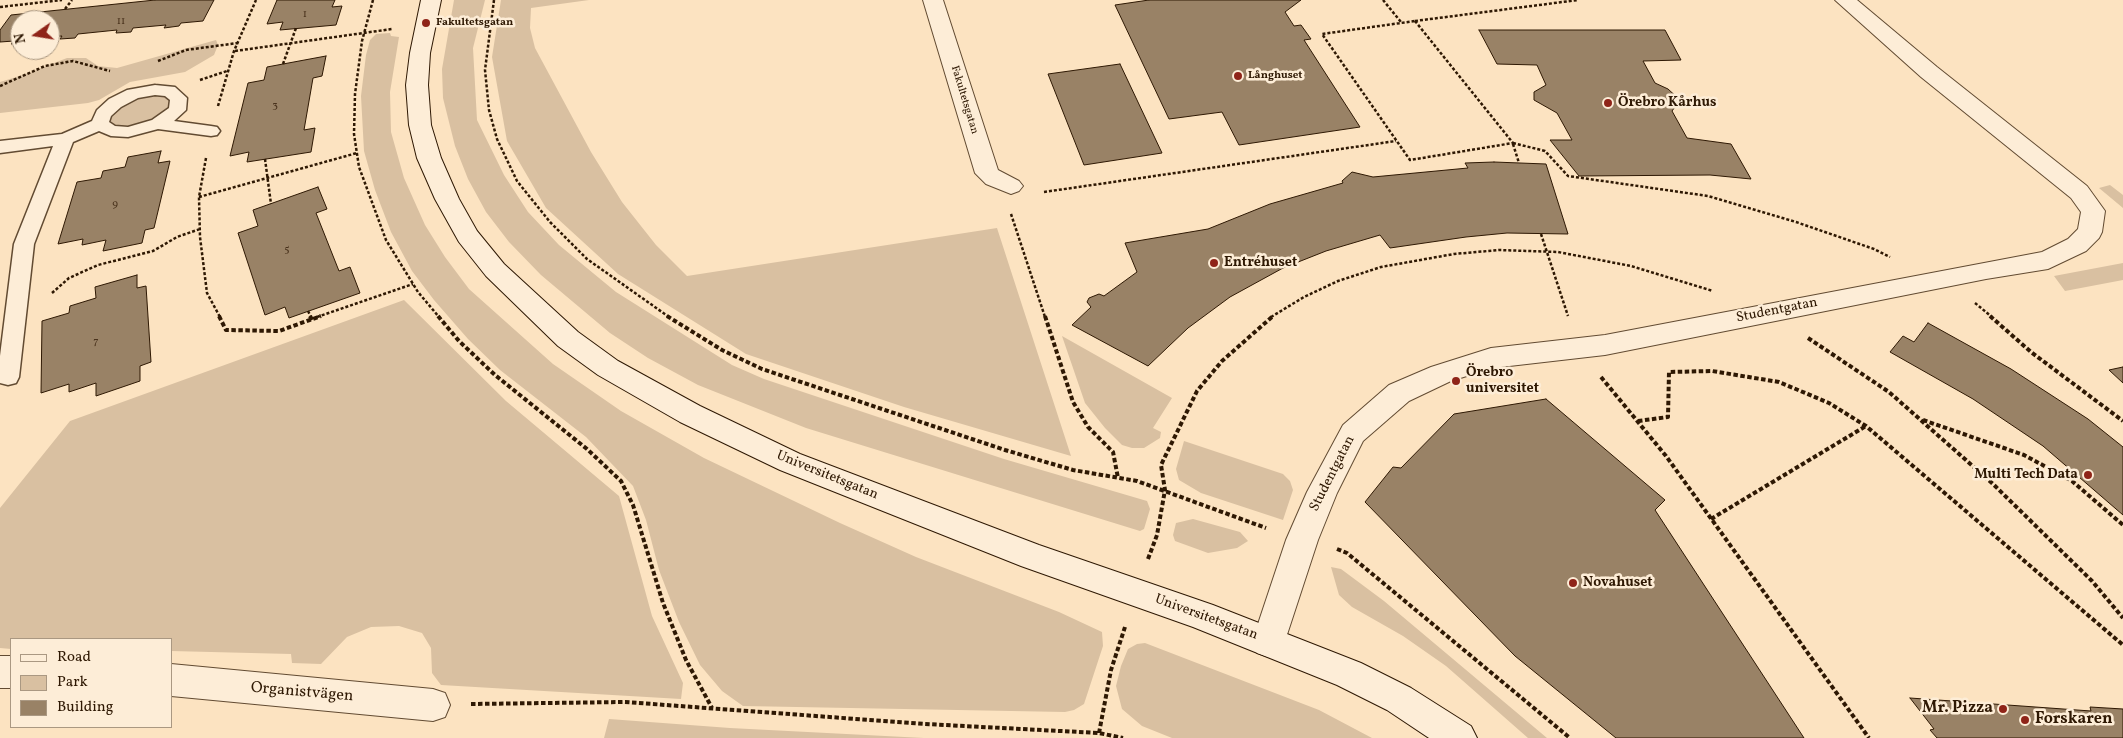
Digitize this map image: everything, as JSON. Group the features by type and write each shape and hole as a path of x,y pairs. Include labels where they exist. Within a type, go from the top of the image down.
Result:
{"street":[{"name":"Universitetsgatan","path":"431,0 420,53 417,85 420,125 429,158 447,199 473,243 495,270 568,339 608,368 690,414 790,462 1032,556 1269,642 1349,674 1399,699 1459,738"},
{"name":"Fakultetsgatan","path":"933,0 987,173 1011,192"},
{"name":"Studentgatan","path":"1269,642 1302,540 1322,492 1353,433 1399,392 1441,374 1491,358 1578,349 2048,260 2077,245 2090,232 2093,211 2079,192 1929,72 1844,0"},
{"name":"Organistvägen","path":"172,680 433,705"}],"lane":[{"path":"155,90 170,91 179,98 177,110 158,124 128,132 111,131 100,124 103,114 121,100 133,94 155,90"},
{"path":"0,147 65,138 100,124"},
{"path":"158,124 211,131"},
{"path":"8,377 24,244 65,138"}],"path":[{"path":"0,7 62,0"},
{"path":"65,9 72,0"},
{"path":"256,0 234,51 211,131 199,197 200,229 207,293 226,330 279,331 413,284"},
{"path":"374,0 363,35 354,94 354,134 359,167 386,240 413,284 459,341 540,413 587,449 621,481 633,505 662,603 686,660 712,708"},
{"path":"494,0 485,70 489,110 497,139 517,181 550,222 587,259 660,312 722,350 762,369 846,399 1073,470 1137,481 1165,490 1187,501 1302,540 1347,553 1570,738"},
{"path":"1383,0 1401,23"},
{"path":"1578,0 1322,34 1410,160 1513,143 1545,151 1568,176 1708,196 1796,222 1874,250 1936,280 1973,302 2031,352 2123,421"},
{"path":"1415,21 1513,143 1519,163"},
{"path":"283,64 296,28"},
{"path":"234,51 363,35 397,28"},
{"path":"155,62 186,50 238,43"},
{"path":"0,86 45,66 73,61 90,64 106,72 114,71"},
{"path":"1118,478 1113,452 1088,427 1073,402 1011,214 1011,192 1396,141"},
{"path":"199,197 358,154"},
{"path":"265,159 266,178 271,204"},
{"path":"14,323 69,278 98,265 153,251 177,238 200,229"},
{"path":"1541,234 1578,349 1666,456 1869,738"},
{"path":"1099,733 1111,670 1157,535 1165,490 1161,465 1197,391 1222,361 1273,316 1304,297 1338,281 1381,267 1454,254 1499,250 1547,252 1631,266 1708,289 1763,314 1814,342 1889,392 1993,484 2092,581 2123,618"},
{"path":"308,311 312,320"},
{"path":"1638,421 1668,417 1669,372 1712,371 1779,382 1829,403 1866,426 2123,645"},
{"path":"1920,420 2024,455 2072,481 2123,525"},
{"path":"1711,519 1866,426"},
{"path":"433,705 625,702 925,724 1099,733 1124,738"}],"green space":[{"path":"454,0 485,0 473,48 477,120 504,175 528,212 559,245 616,292 732,365 764,379 1004,459 1147,501 1150,509 1144,529 1140,531 806,428 698,385 648,358 610,333 541,275 509,242 486,212 468,179 455,146 443,98 442,69"},
{"path":"501,0 589,0 531,8 530,28 535,48 591,152 622,202 656,245 687,276 997,228 1071,456 904,407 746,354 618,274 546,208 507,141 492,57"},
{"path":"390,33 391,36 399,37 390,92 391,132 404,178 425,225 445,257 469,289 553,364 621,411 704,458 916,557 1059,612 1102,632 1103,646 1084,704 1074,710 1065,712 743,706 722,691 700,665 679,622 659,570 646,520 633,486 586,437 500,370 468,339 412,271 391,232 375,190 364,151 361,96 366,55 370,40 376,34"},
{"path":"216,40 218,45 214,55 185,72 130,82 99,100 88,103 0,113 0,82 67,58 86,58 98,66 117,68"},
{"path":"161,94 167,96 171,105 163,116 133,128 115,127 110,124 108,119 115,108 142,95"},
{"path":"2110,185 2123,195 2123,208 2099,188"},
{"path":"2123,263 2123,280 2065,291 2054,276"},
{"path":"404,300 506,401 619,496 652,616 683,683 681,699 441,685 432,673 431,648 422,633 399,626 371,627 347,637 321,664 292,663 291,654 172,651 172,638 10,638 10,649 0,648 0,508 70,421"},
{"path":"1062,336 1172,398 1153,428 1161,432 1160,438 1144,448 1132,448 1122,445 1105,428 1085,403"},
{"path":"1184,441 1283,474 1290,481 1293,490 1283,520 1201,493 1179,480 1176,469"},
{"path":"1193,519 1240,532 1248,541 1237,548 1208,553 1175,541 1173,535 1176,523"},
{"path":"1331,567 1341,569 1384,601 1547,738 1528,738 1446,666 1403,636 1352,607 1339,595"},
{"path":"1145,643 1319,710 1372,738 1172,738 1142,726 1122,709 1116,686 1128,649 1137,644"},
{"path":"609,719 730,728 924,738 604,738"}],"building":[{"path":"155,0 214,0 203,21 181,23 179,26 164,28 166,25 133,28 131,32 116,33 117,30 78,34 75,38 60,39 62,36 60,36 59,10"},
{"path":"277,0 335,0 332,7 342,6 336,25 280,30 283,22 267,24"},
{"name":"Långhuset","path":"1149,0 1301,0 1285,12 1294,26 1301,25 1311,39 1304,40 1360,127 1239,145 1222,112 1169,119 1115,5"},
{"path":"10,16 10,41 0,42 0,30"},
{"name":"Örebro Kårhus","path":"1479,30 1665,30 1681,60 1643,61 1655,83 1668,89 1680,100 1672,111 1687,138 1731,144 1751,179 1710,175 1579,176 1550,140 1572,140 1557,113 1534,100 1534,92 1546,85 1537,65 1497,64"},
{"path":"326,56 322,76 313,78 304,130 315,128 311,152 247,162 249,152 230,156 248,83 264,80 267,67"},
{"path":"1120,64 1162,153 1084,165 1048,74"},
{"path":"161,151 158,163 170,161 154,228 145,230 142,243 103,251 106,240 82,245 83,239 58,244 77,182 101,178 103,171 125,167 128,157"},
{"name":"Entréhuset","path":"1465,163 1546,164 1568,234 1507,233 1390,248 1380,235 1326,251 1283,268 1230,297 1188,328 1148,366 1072,325 1091,307 1087,302 1089,298 1099,294 1104,296 1137,272 1125,243 1208,229 1270,204 1343,183 1342,181 1352,172 1373,177 1468,168"},
{"path":"318,187 327,209 316,213 339,271 350,267 360,293 289,318 285,307 265,315 238,233 258,226 253,210"},
{"path":"137,275 137,288 146,286 151,362 140,366 140,381 96,396 96,383 69,392 69,384 41,393 42,321 69,313 70,306 96,298 95,287"},
{"path":"1928,323 2011,369 2088,419 2123,447 2123,515 2043,446 1973,399 1890,352 1903,336 1914,342"},
{"path":"2123,367 2123,383 2109,370"},
{"name":"Novahuset","path":"1546,399 1665,500 1655,510 1804,738 1616,738 1515,656 1365,502 1393,467 1401,468 1454,414"},
{"name":"Forskaren","path":"1910,698 2091,711 2090,707 2123,709 2123,738 1937,738 1930,730 1934,729"}],"place":[{"name":"Fakultetsgatan","path":"426,23"},
{"name":"Långhuset","path":"1238,76"},
{"name":"Örebro Kårhus","path":"1608,103"},
{"name":"Entréhuset","path":"1214,263"},
{"name":"Örebro universitet","path":"1456,381"},
{"name":"Multi Tech Data","path":"2088,475"},
{"name":"Novahuset","path":"1573,583"},
{"name":"Mr. Pizza","path":"2003,709"},
{"name":"Forskaren","path":"2025,720"}]}
